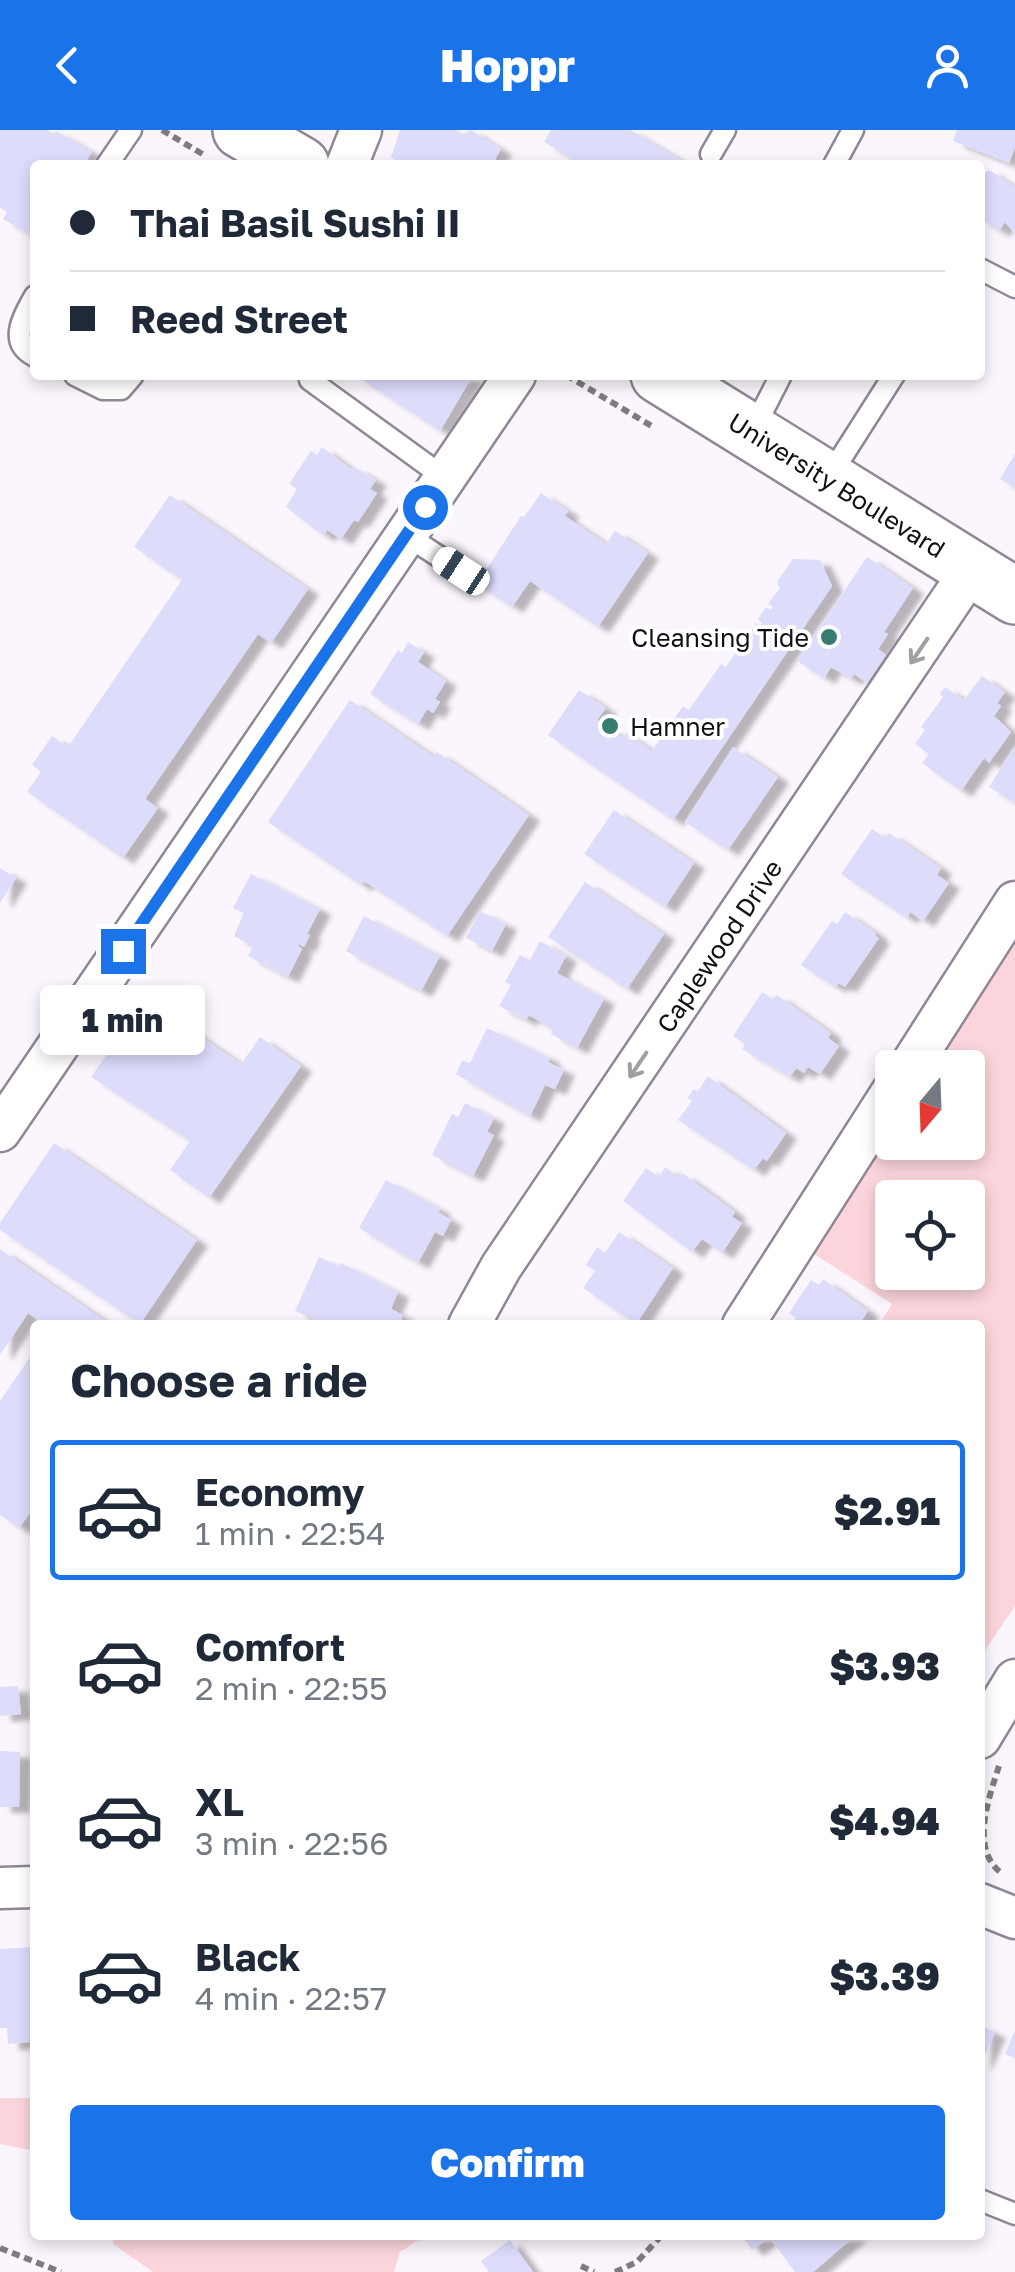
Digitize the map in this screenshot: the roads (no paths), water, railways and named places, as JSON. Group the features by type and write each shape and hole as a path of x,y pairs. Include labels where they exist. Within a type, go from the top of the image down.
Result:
{"main road":[{"path":"236,144 286,160"},
{"name":"University Boulevard","path":"667,380 994,582"}],"street":[{"path":"348,160 361,130"},
{"path":"0,1132 513,380"},
{"name":"Caplewood Drive","path":"472,1320 501,1267 994,582"},
{"path":"920,1050 1015,902"},
{"path":"746,1320 875,1119"},
{"path":"990,1750 1015,1680"},
{"path":"0,1888 30,1887"},
{"path":"985,1906 1015,1918"}],"lane":[{"path":"111,160 131,130"},
{"path":"711,154 725,130"},
{"path":"837,160 852,130"},
{"path":"985,272 1015,287"},
{"path":"30,305 20,324 19,338 30,354"},
{"path":"85,380 103,389 121,389 129,380"},
{"path":"310,380 445,478"},
{"path":"752,432 778,380"},
{"path":"828,479 891,380"},
{"path":"406,536 461,571"},
{"path":"985,2202 1015,2214"}],"place":[{"name":"Cleansing Tide","path":"829,637"},
{"name":"Hamner","path":"610,726"}]}
